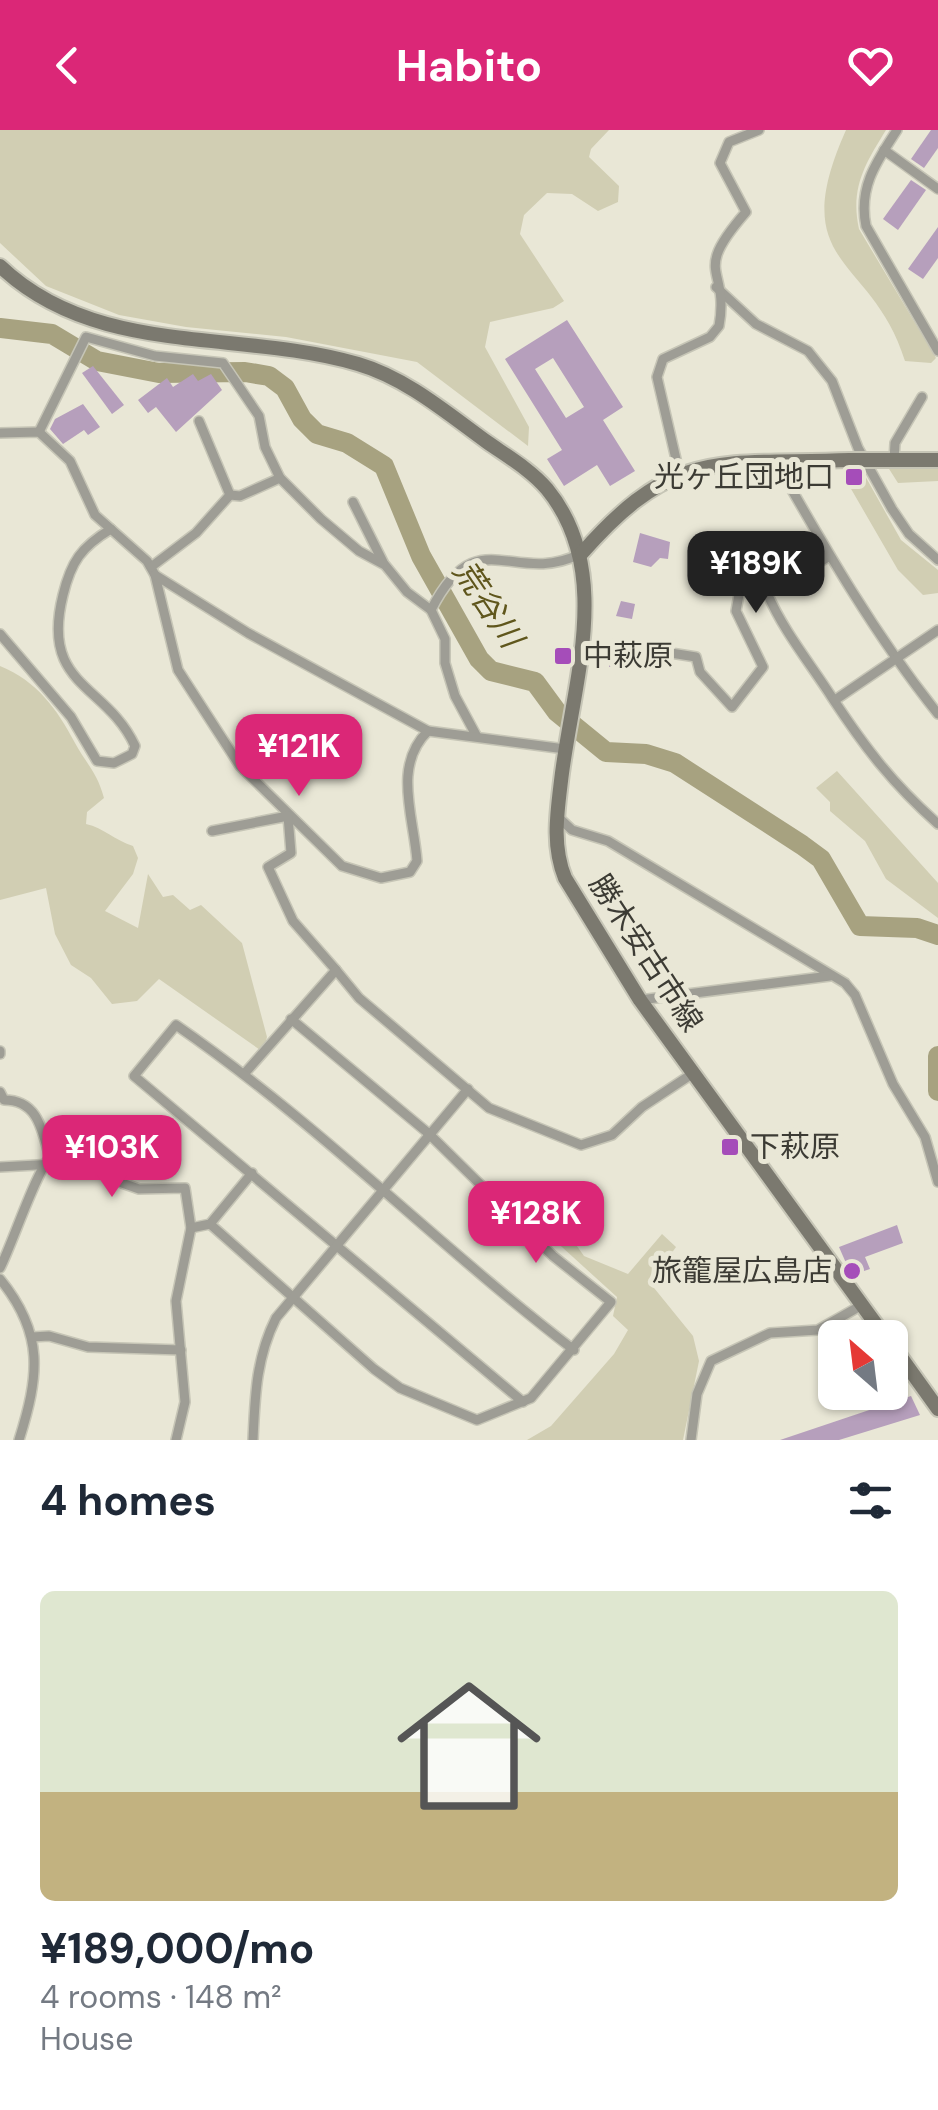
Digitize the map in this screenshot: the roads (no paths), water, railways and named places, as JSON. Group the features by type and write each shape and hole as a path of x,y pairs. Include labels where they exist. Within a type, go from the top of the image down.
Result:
{"main road":[{"name":"勝木安古市線","path":"0,266 61,311 102,325 300,349 378,373 420,394 532,475 558,506 582,554 585,603 557,816 558,852 564,878 640,1000 873,1320"},
{"path":"582,554 647,490 679,472 728,462 938,460"},
{"name":"勝木安古市線","path":"908,1368 938,1409"}],"street":[{"path":"679,472 657,378 658,366 710,337 719,326 714,259 725,236 746,212 720,164 730,142 759,130"},
{"path":"897,130 865,187 866,226 938,351"},
{"path":"884,150 938,189"},
{"path":"716,288 756,324 808,351 832,381 858,448 892,509 908,534 938,560"},
{"path":"39,432 86,336 155,356 222,362 259,416 265,447 280,478 359,551 385,565 431,610 444,639 444,663 455,696 476,735"},
{"path":"894,460 896,443 922,397"},
{"path":"199,421 230,494"},
{"path":"0,433 39,432 70,461 95,514 153,571 248,633 428,731 565,744"},
{"path":"776,462 828,558 894,659 938,714"},
{"path":"230,494 240,496 280,478"},
{"path":"153,571 196,534 230,494"},
{"path":"353,502 385,565"},
{"path":"0,634 72,717 97,761 114,764 132,754 135,746 122,720 84,690 63,660 58,638 58,615 70,564 88,543 111,530"},
{"path":"431,610 438,596 474,560 492,555 531,567 582,554"},
{"path":"627,646 696,657 700,672 732,708 763,667 736,611 740,589 768,593 828,558"},
{"path":"153,571 178,670 240,766 288,816 351,871 381,878 410,872 416,861 408,763 416,744 428,731"},
{"path":"768,593 781,625 891,782 938,824"},
{"path":"834,700 938,630"},
{"path":"212,832 288,816"},
{"path":"288,816 292,853 268,867 293,921 359,998 489,1108 581,1145 596,1144 692,1074"},
{"path":"557,816 572,830 608,840 832,976 855,994 893,1084 925,1137 938,1182"},
{"path":"245,1073 336,970"},
{"path":"640,1000 832,976"},
{"path":"210,1224 400,1388 477,1420 523,1402 574,1350 611,1302 553,1256 428,1133 292,1019"},
{"path":"523,1402 134,1076 176,1026 245,1073 507,1298 574,1350"},
{"path":"253,1440 262,1346 292,1293 468,1088"},
{"path":"0,1092 4,1100 19,1100 37,1114 50,1158 41,1164 22,1225 0,1268"},
{"path":"0,1167 109,1160 122,1183 139,1189 185,1188 190,1228 176,1301 186,1402 176,1440"},
{"path":"190,1228 210,1224 252,1173"},
{"path":"0,1279 28,1320 32,1337 35,1388 18,1440"},
{"path":"691,1440 697,1394 711,1361 770,1333 818,1330 862,1306"},
{"path":"32,1337 49,1336 88,1347 181,1350"}],"waterway":[{"name":"荒谷川","path":"0,328 52,334 97,361 159,373 245,372 269,376 285,388 302,419 317,434 347,443 384,466 421,556 479,659 491,671 535,682 557,712 606,752 646,754 675,763 802,845 821,859 860,926 917,928 938,935"},
{"name":"荒谷川","path":"938,1056 938,1091"}],"place":[{"name":"光ヶ丘団地口","path":"854,477"},
{"name":"中萩原","path":"563,656"},
{"name":"下萩原","path":"730,1147"},
{"name":"旅籠屋広島店","path":"852,1271"}]}
